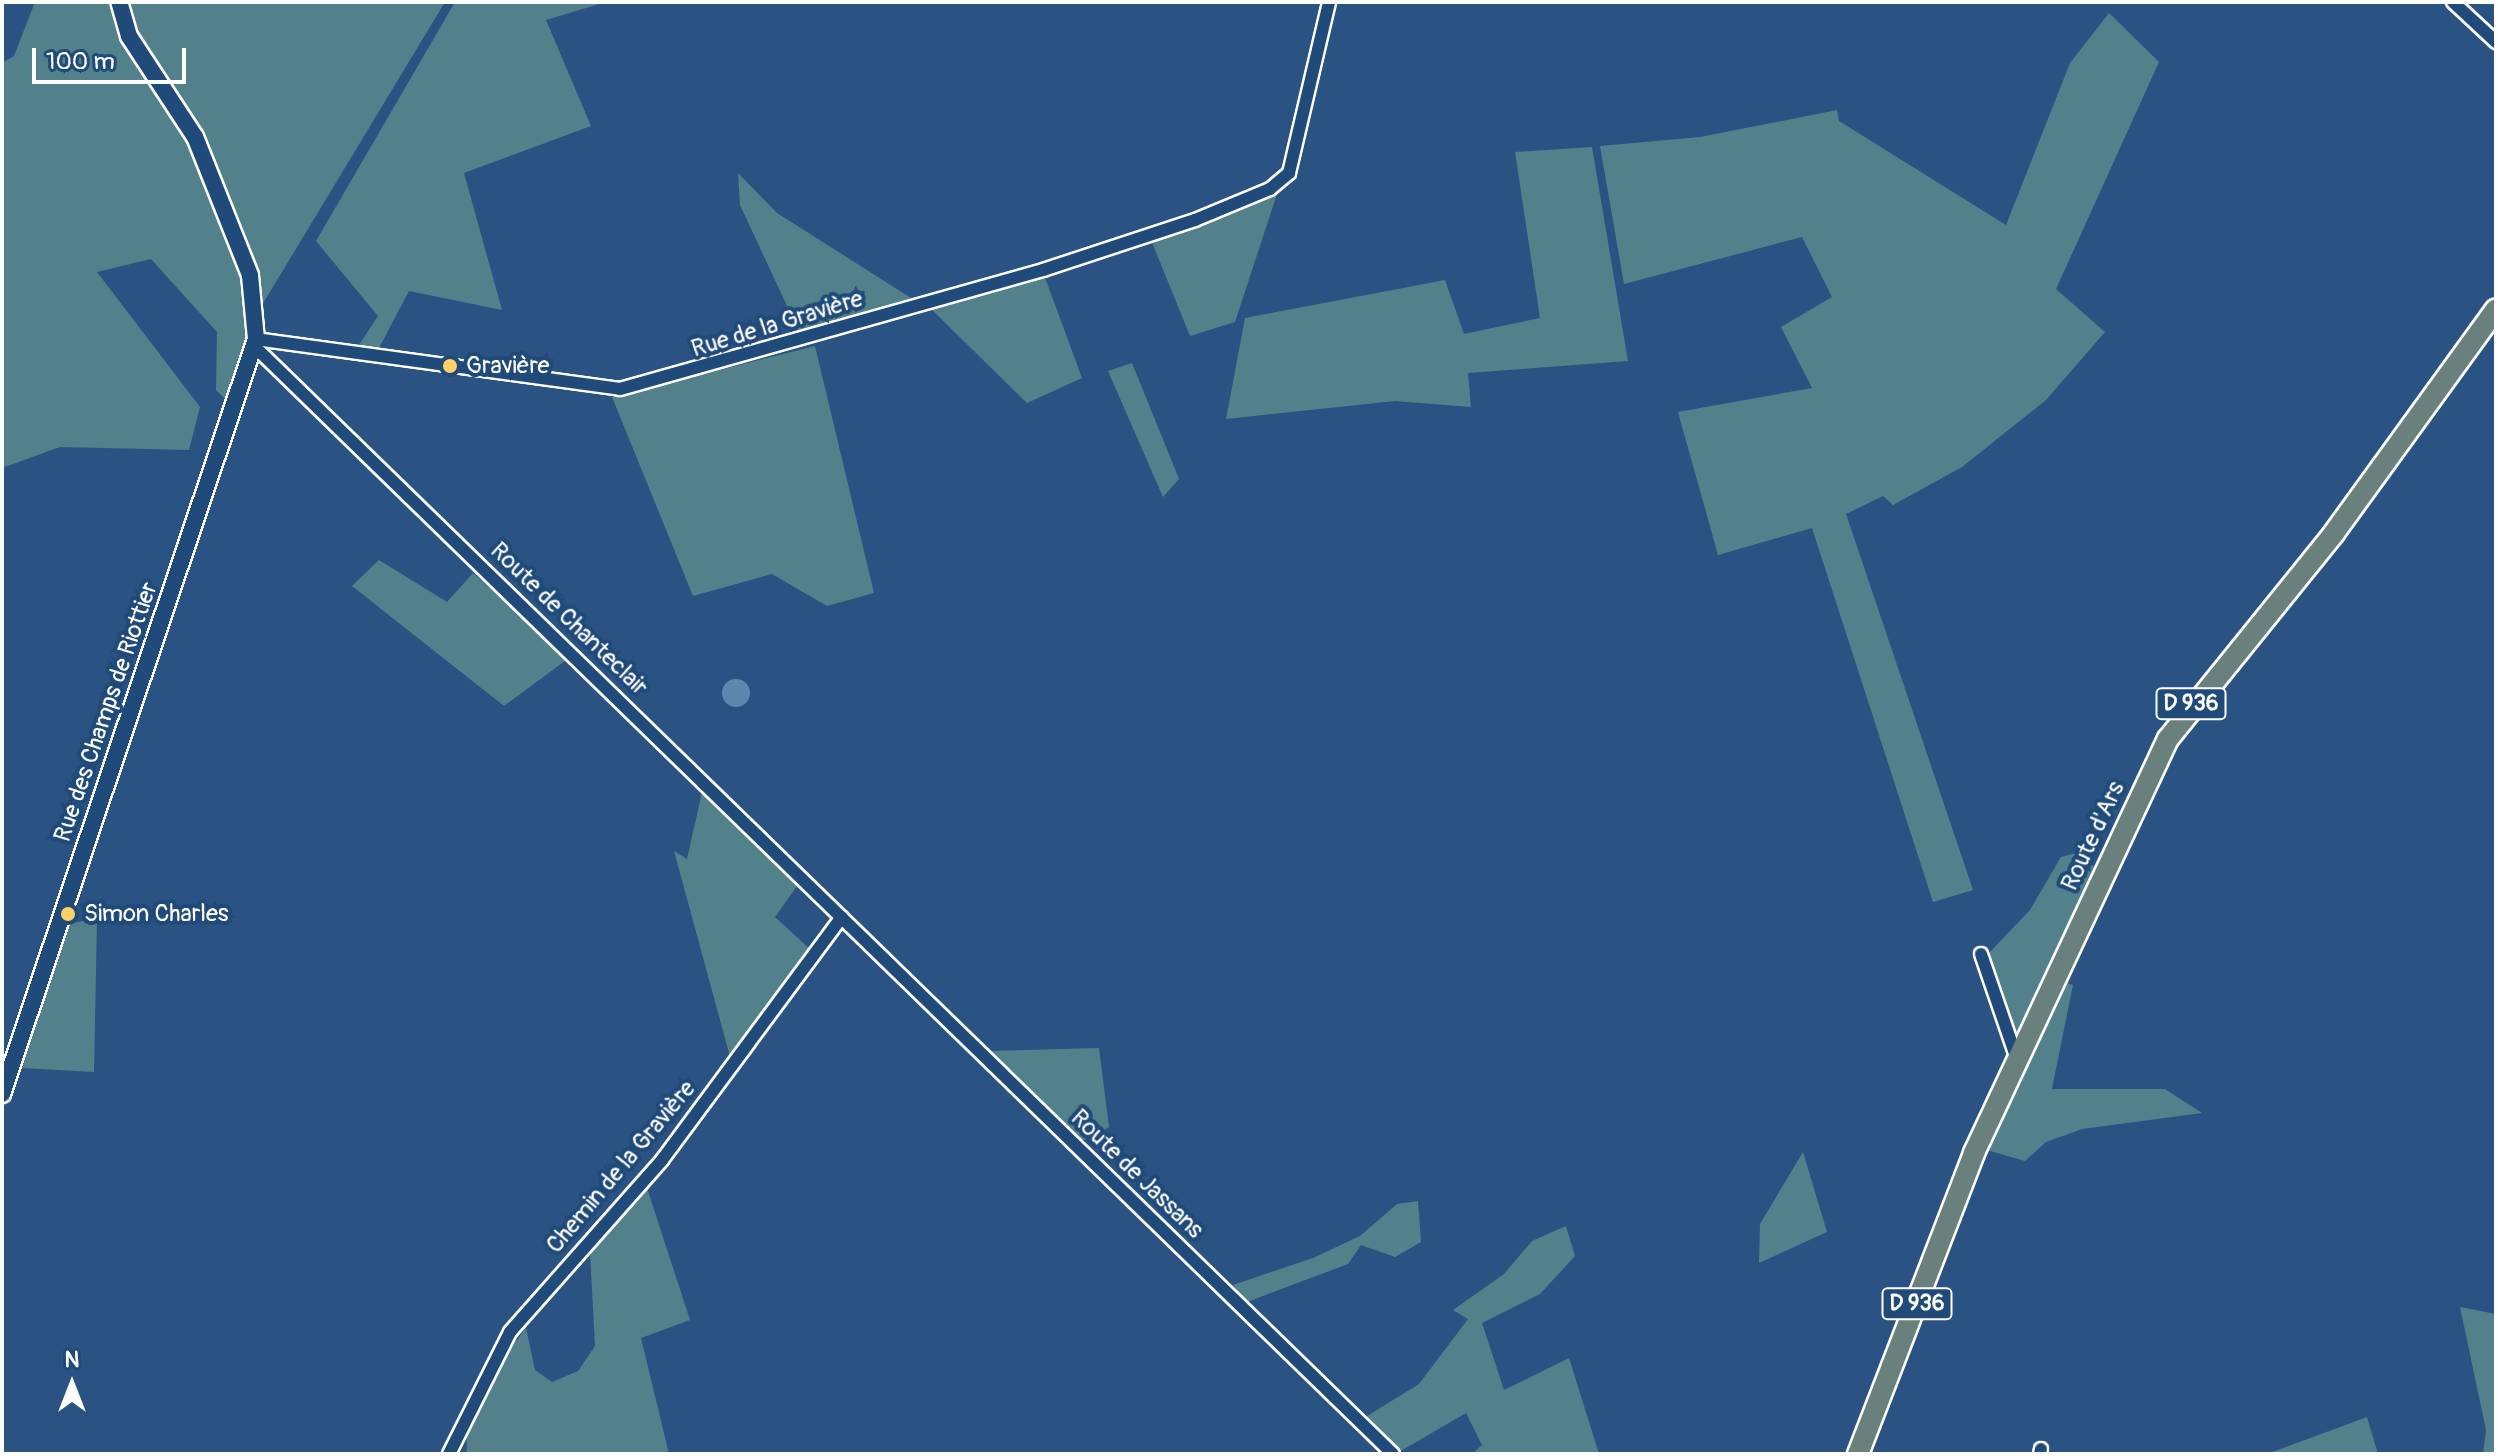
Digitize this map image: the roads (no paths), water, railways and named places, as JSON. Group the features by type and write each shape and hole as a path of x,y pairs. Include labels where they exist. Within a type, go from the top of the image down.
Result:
{"main road":[{"name":"Route d'Ars","path":"1858,1454 2017,1059 2179,720 2334,533 2496,309"}],"street":[{"path":"119,2 129,36 195,137 250,275 255,343"},
{"name":"Rue de la Gravière","path":"255,343 576,387 658,383 1167,229 1270,189 1289,173 1329,2"},
{"path":"2453,2 2496,42"},
{"name":"Route de Chanteclair","path":"255,343 847,922"},
{"name":"Rue des Champs de Riottier","path":"2,1094 255,343"},
{"name":"Chemin de la Gravière","path":"449,1454 510,1332 662,1160 847,922"},
{"name":"Route de Jassans","path":"847,922 1393,1454"},
{"path":"1981,954 2017,1059"}],"water":[{"path":"736,679 746,683 750,693 746,703 736,707 726,703 722,693 726,683"}],"place":[{"name":"Gravière","path":"450,366"},
{"name":"Simon Charles","path":"68,914"}]}
